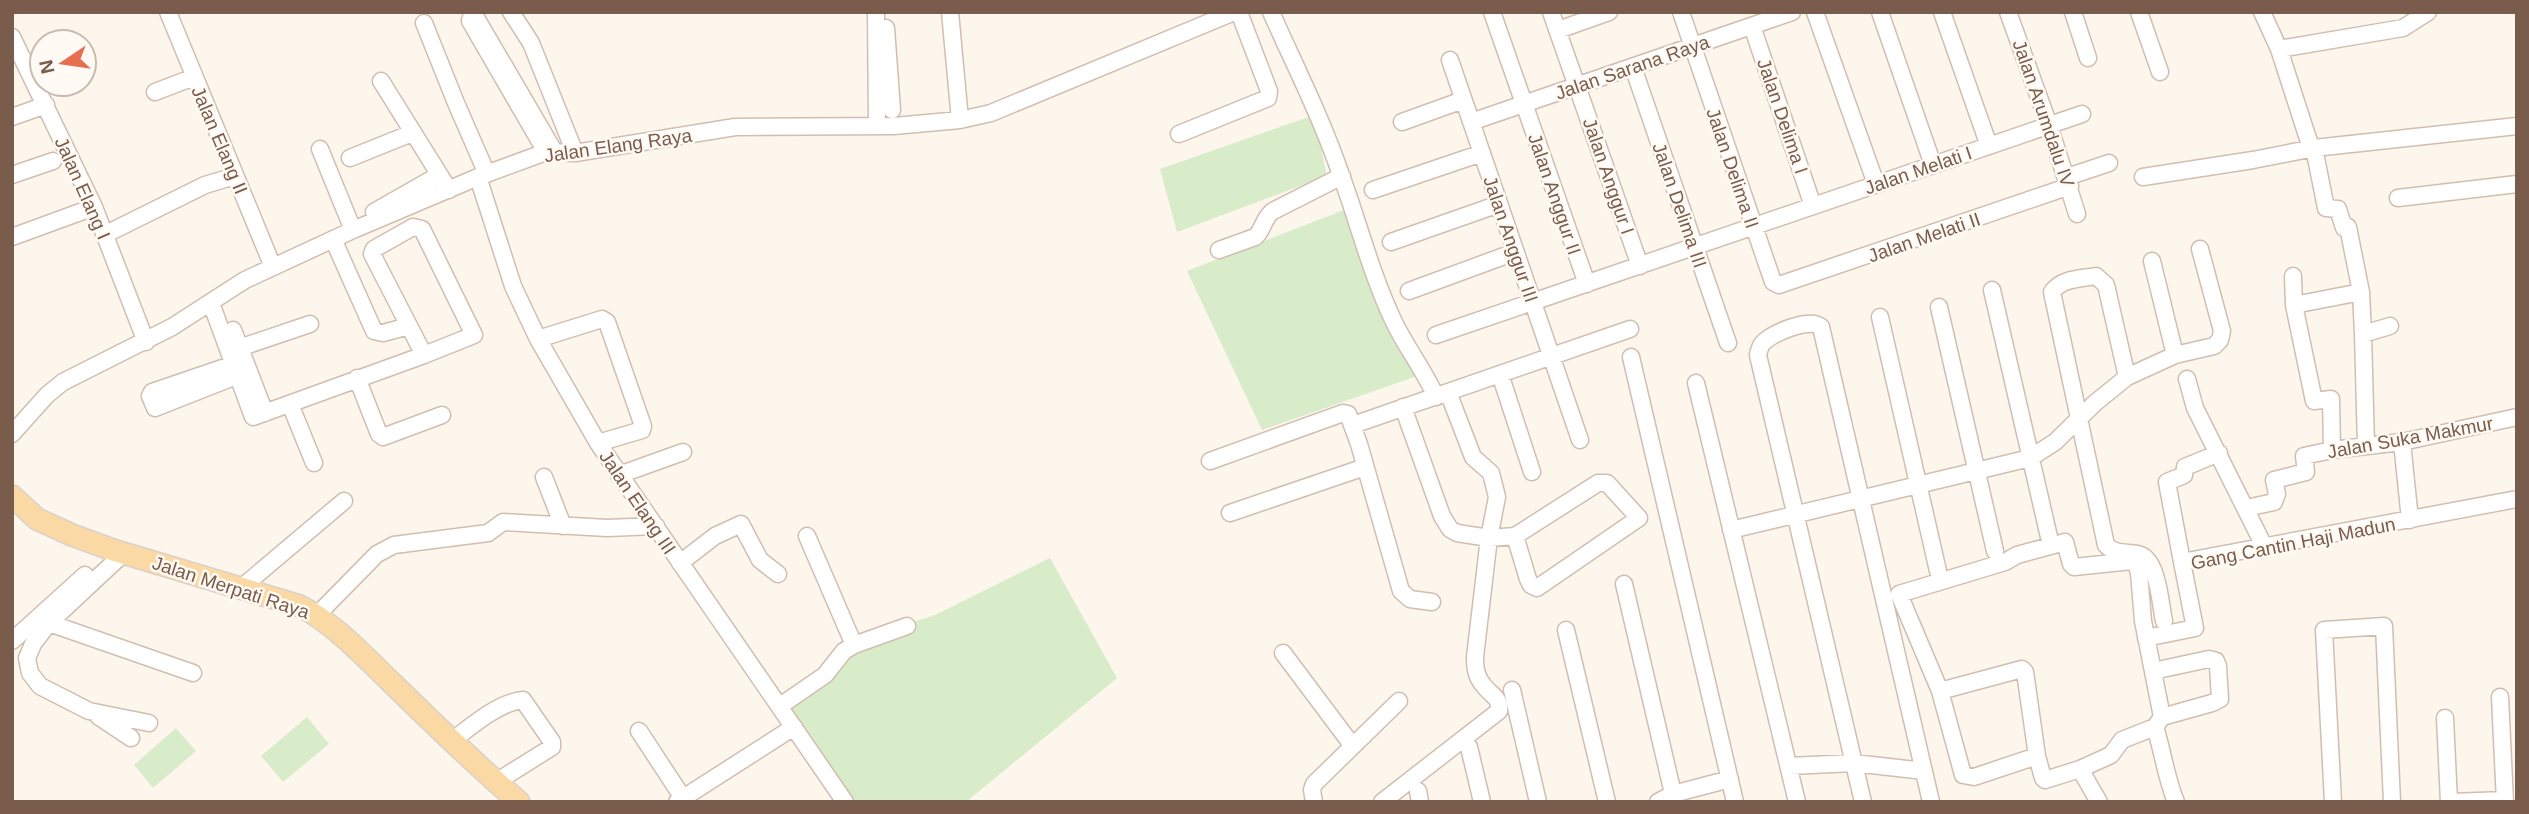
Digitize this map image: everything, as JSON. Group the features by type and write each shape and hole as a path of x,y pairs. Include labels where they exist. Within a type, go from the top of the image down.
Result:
{"main road":[{"name":"Jalan Merpati Raya","path":"12,496 37,519 72,535 300,606 317,615 519,802"}],"street":[{"name":"Jalan Elang II","path":"168,12 273,267"},
{"path":"511,12 531,43 575,153"},
{"path":"876,12 877,126"},
{"path":"885,12 892,110"},
{"path":"950,12 960,120"},
{"path":"1179,134 1268,98 1269,91 1236,12"},
{"name":"Jalan Elang Raya","path":"12,433 55,388 146,341 273,267 449,190 550,152 575,153 735,127 845,128 960,120 991,113 1236,12"},
{"path":"1271,12 1342,176 1364,250 1394,323 1442,394 1473,457 1491,473 1497,497 1489,538 1475,657 1476,673 1497,699 1499,711 1382,802"},
{"name":"Jalan Anggur II","path":"1492,12 1587,285"},
{"name":"Jalan Anggur I","path":"1551,12 1640,266"},
{"path":"1558,30 1609,12"},
{"name":"Jalan Delima II","path":"1681,12 1773,282 1779,285"},
{"name":"Jalan Sarana Raya","path":"1471,122 1792,12"},
{"path":"1815,12 1876,184"},
{"path":"1880,12 1933,165"},
{"path":"1942,12 1989,146"},
{"name":"Jalan Arumdalu IV","path":"2008,12 2049,125 2077,214"},
{"path":"2073,12 2088,58"},
{"path":"2139,12 2160,72"},
{"path":"2262,12 2279,49 2312,148 2326,208 2338,209 2344,228 2348,228 2361,292 2366,446"},
{"path":"2279,49 2403,28 2428,12"},
{"path":"475,16 550,152 470,21 471,17 475,16"},
{"name":"Jalan Elang III","path":"424,23 483,176 509,277 538,339 598,443 845,802"},
{"name":"Jalan Delima I","path":"1752,26 1813,206"},
{"name":"Jalan Elang I","path":"12,37 94,207 146,341"},
{"name":"Jalan Anggur III","path":"1450,60 1580,440"},
{"name":"Jalan Delima III","path":"1633,67 1728,343"},
{"path":"155,92 194,77"},
{"path":"381,80 449,190"},
{"path":"1402,122 1463,100"},
{"path":"12,117 46,105"},
{"name":"Jalan Melati I","path":"1436,335 2082,114"},
{"path":"2143,177 2312,148 2517,126"},
{"path":"350,158 412,132"},
{"path":"320,149 353,230"},
{"path":"1373,190 1482,153"},
{"path":"12,175 53,161"},
{"name":"Jalan Melati II","path":"1779,285 2068,182 2109,163"},
{"path":"370,214 439,175"},
{"path":"104,234 205,185 235,176"},
{"path":"1219,250 1255,237 1273,211 1342,176"},
{"path":"2398,198 2517,184"},
{"path":"1391,242 1499,204"},
{"path":"12,237 94,207"},
{"path":"215,299 238,362 265,413 424,355 473,335 474,331 422,229 418,227 413,227 374,249 372,254 424,355"},
{"path":"333,239 374,331 383,333 409,326"},
{"path":"1731,530 2031,458 2055,442 2095,403 2127,377 2175,355 2214,346 2220,340 2222,331 2200,249"},
{"path":"1409,291 1515,252"},
{"path":"2152,261 2175,355"},
{"path":"2127,377 2106,285 2102,279 2096,276 2056,286 2052,292 2106,545 2113,552 2141,554 2153,564 2164,621"},
{"path":"2293,276 2294,305 2314,401 2331,399 2332,450"},
{"path":"1992,290 2049,537"},
{"path":"2294,305 2361,292"},
{"path":"1939,307 1995,551"},
{"path":"1880,317 1938,571"},
{"path":"538,339 602,319 607,322 643,426 642,430 598,443"},
{"path":"1863,802 1758,355 1762,344 1777,333 1808,322 1821,327 1931,802"},
{"path":"238,362 310,324"},
{"path":"2363,334 2390,326"},
{"path":"1353,425 1630,329"},
{"path":"1631,357 1735,802"},
{"path":"1500,374 1532,472"},
{"path":"357,378 383,437 442,415"},
{"path":"2187,379 2195,408 2264,546"},
{"path":"1696,383 1797,802"},
{"path":"290,404 314,463"},
{"path":"1404,407 1443,516 1450,529 1457,533 1489,538 1515,536 1598,482 1607,482 1639,518 1537,588 1531,585 1528,579 1515,536"},
{"path":"1210,461 1343,413 1349,415 1403,594 1413,600 1432,602"},
{"name":"Jalan Suka Makmur","path":"2246,508 2274,502 2277,494 2274,480 2306,472 2304,456 2402,442 2517,417"},
{"path":"2402,442 2410,520"},
{"path":"619,474 683,452"},
{"path":"2182,562 2167,482 2184,475 2185,467 2219,453"},
{"path":"1230,513 1365,467"},
{"path":"544,477 562,526"},
{"name":"Gang Cantin Haji Madun","path":"2146,638 2195,628 2182,562 2354,532 2517,499"},
{"path":"242,589 344,501"},
{"path":"317,615 377,554 394,545 488,533 503,522 607,528 656,526"},
{"path":"680,563 715,536 741,524 760,560 778,574"},
{"path":"807,536 854,645"},
{"path":"2037,756 1974,777 1963,775 1940,691 1899,594 2065,542 2074,567 2132,561 2136,563 2163,754 2169,785 2176,802"},
{"path":"118,551 49,623 27,658 30,673 40,685 131,737"},
{"path":"12,641 118,551"},
{"path":"1624,584 1674,798"},
{"path":"49,623 193,673"},
{"path":"780,706 825,675 844,651 907,626"},
{"path":"2333,802 2325,630 2384,626 2392,802"},
{"path":"1566,630 1607,802"},
{"path":"1283,653 1352,745"},
{"path":"1940,691 2022,669 2025,672 2037,756 2045,780 2080,769 2111,755 2122,740 2159,722 2220,699 2216,661 2153,671"},
{"path":"1512,690 1538,802"},
{"path":"2445,718 2449,802 2505,801 2500,697"},
{"path":"452,741 478,720 515,701 523,700 552,742 552,747 496,782"},
{"path":"1314,802 1311,790 1314,784 1399,701"},
{"path":"89,711 149,723"},
{"path":"639,731 683,800 794,727"},
{"path":"1469,747 1482,802"},
{"path":"1789,766 1854,763 1924,771"},
{"path":"2080,769 2099,802"},
{"path":"1658,802 1730,779"}],"green space":[{"path":"1314,115 1327,176 1177,232 1160,169"},
{"path":"1354,206 1395,311 1426,373 1262,430 1187,271"},
{"path":"1050,558 1117,678 966,802 843,802 783,707 816,680 840,645 935,615"},
{"path":"307,717 329,744 283,782 261,756"},
{"path":"176,728 196,751 153,788 134,765"}]}
